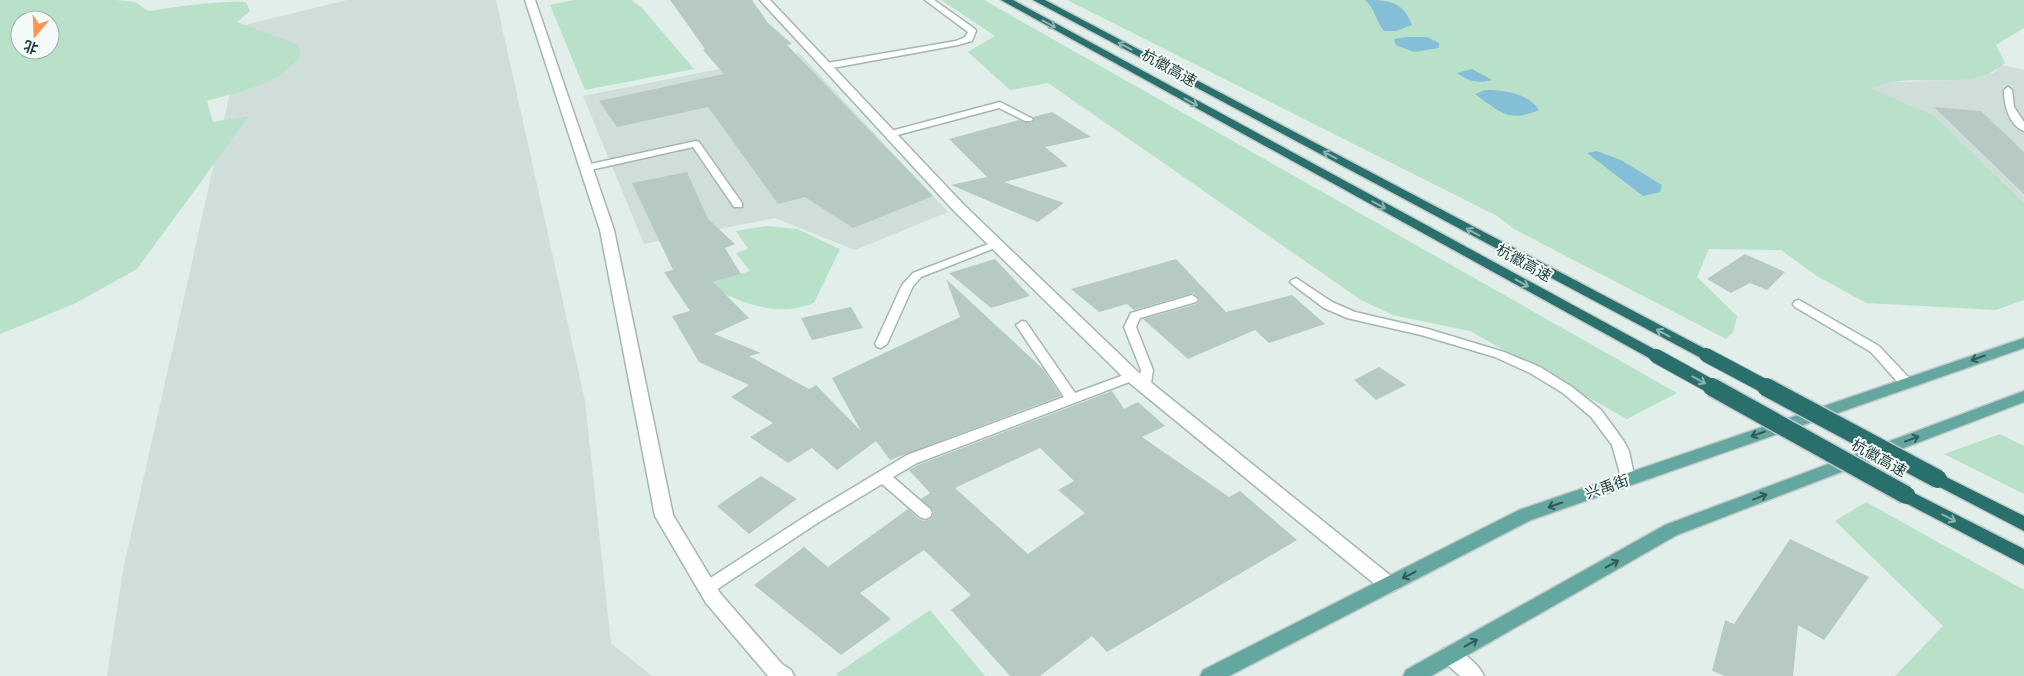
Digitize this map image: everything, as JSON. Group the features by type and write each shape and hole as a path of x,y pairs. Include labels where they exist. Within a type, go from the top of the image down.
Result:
{"highway":[{"name":"杭徽高速","path":"1006,0 2024,558"},
{"name":"杭徽高速","path":"1038,0 2024,524"}],"main road":[{"name":"兴禹街","path":"1210,676 1525,515 2024,342"},
{"path":"1413,676 1671,530 2024,396"}],"street":[{"path":"530,0 607,230 664,516 707,588 775,670 784,676"},
{"path":"765,0 996,244 1132,376 1389,585"},
{"path":"1450,655 1474,676"}],"lane":[{"path":"827,66 958,43 969,39 972,31 929,0"},
{"path":"2008,90 2008,104 2012,116 2024,128"},
{"path":"890,134 1000,105 1028,119"},
{"path":"586,168 696,144 738,205"},
{"path":"880,344 908,285 917,275 996,244"},
{"path":"1296,282 1328,305 1351,315 1505,357 1538,372 1571,391 1603,421 1620,445 1628,480"},
{"path":"1144,387 1147,370 1130,327 1135,316 1192,299"},
{"path":"1799,304 1875,349 1906,383"},
{"path":"1022,325 1072,398"},
{"path":"707,588 814,518 912,459 1132,376"},
{"path":"883,476 925,513"}],"shaded area":[{"path":"347,0 496,0 585,401 611,643 652,676 107,676 123,570 245,25"},
{"path":"799,53 948,212 855,250 775,218 644,244 583,96"},
{"path":"2002,65 2024,70 2024,203 1872,89 1885,82 1948,81 1993,73"}],"green space":[{"path":"0,0 116,0 135,2 148,11 211,3 246,2 250,11 237,22 299,45 300,57 290,67 268,81 207,101 213,122 249,116 137,269 74,304 0,334"},
{"path":"573,0 631,0 643,9 694,69 585,90 550,5"},
{"path":"941,0 984,0 1677,393 1627,419 1470,331 1393,315 1361,300 1048,83 1010,90 968,52 995,36"},
{"path":"1067,0 2024,0 2024,28 1996,45 2005,63 1990,73 1974,78 1957,80 1887,83 1872,89 1933,115 2024,203 2024,300 1995,310 1866,303 1817,276 1781,250 1709,249 1697,277 1737,316 1733,332 1726,339 1514,229 1497,216"},
{"path":"767,226 797,229 840,249 814,303 785,309 771,309 731,297 704,285 750,271 736,253 748,249 736,231"},
{"path":"2000,434 2024,446 2024,494 1944,454"},
{"path":"1866,502 2024,590 2024,676 1895,676 1943,626 1835,521"},
{"path":"930,610 985,676 839,676 836,674"}],"water":[{"path":"1365,0 1394,4 1404,11 1412,25 1396,31 1384,31"},
{"path":"1427,37 1439,43 1439,48 1414,52 1396,45 1394,39"},
{"path":"1472,69 1492,80 1473,81 1457,73"},
{"path":"1485,90 1507,92 1522,96 1535,104 1539,110 1519,116 1505,114 1475,94"},
{"path":"1597,151 1621,160 1662,185 1660,192 1643,196 1587,153"}],"building":[{"path":"670,0 752,0 768,23 792,44 787,45 933,196 853,228 805,197 778,204 708,107 617,127 599,101 724,74 703,50 705,49"},
{"path":"1934,107 1981,111 2024,152 2024,194"},
{"path":"1052,112 1091,137 1045,147 1068,166 1004,182 1064,203 1038,222 951,185 987,177 949,139 1019,120 1031,123 1035,119 1033,117"},
{"path":"687,172 708,219 735,244 725,248 741,274 713,282 749,318 714,334 761,353 749,356 809,389 816,385 861,431 832,378 960,317 946,279 1043,369 1061,396 890,460 876,441 837,470 812,448 788,463 750,437 773,423 731,397 749,385 699,362 672,316 690,311 664,272 673,270 632,183"},
{"path":"1745,254 1785,272 1767,290 1750,283 1731,293 1707,279"},
{"path":"995,259 1030,296 991,308 949,273"},
{"path":"1176,259 1226,312 1292,295 1325,324 1269,343 1255,330 1188,359 1143,319 1197,304 1200,299 1193,293 1134,310 1127,304 1099,312 1071,289"},
{"path":"851,307 863,328 812,340 801,318"},
{"path":"1379,367 1406,385 1376,400 1354,380"},
{"path":"1112,391 1124,409 1138,402 1165,426 1142,437 1229,497 1240,491 1297,540 1107,652 1092,636 1040,676 1010,676 951,610 971,595 924,550 860,593 891,619 841,655 754,585 804,547 828,567 908,509 919,519 924,521 931,519 934,512 921,499 930,493 909,470","holes":["1040,448 1074,481 1058,490 1085,513 1028,554 955,488"]},
{"path":"761,476 797,499 749,534 717,506"},
{"path":"1790,539 1869,577 1824,640 1798,625 1793,676 1725,676 1712,671 1725,620 1734,624"}]}
